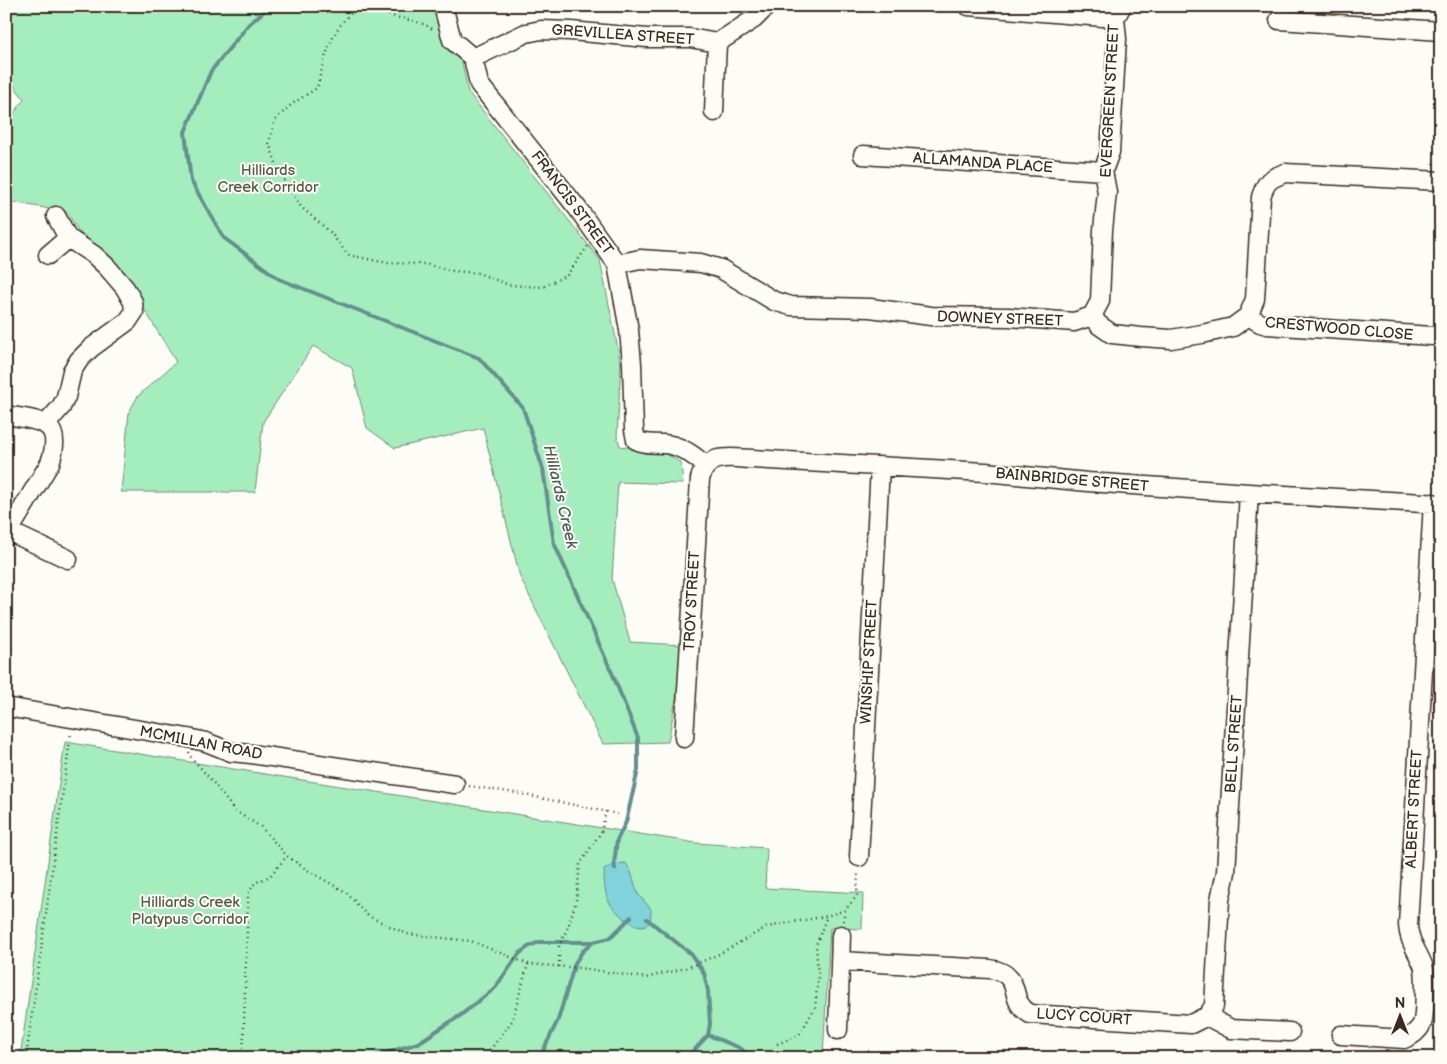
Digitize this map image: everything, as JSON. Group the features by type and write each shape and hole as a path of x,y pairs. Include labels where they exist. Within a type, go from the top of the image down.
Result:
{"street":[{"path":"443,6 452,40 473,58"},
{"name":"GREVILLEA STREET","path":"473,58 526,33 541,30 646,38 690,38 717,43 754,19 767,6"},
{"path":"968,6 1118,12"},
{"name":"EVERGREEN STREET","path":"1092,316 1100,301 1103,230 1107,192 1103,171 1110,152 1118,12"},
{"path":"1279,20 1441,31"},
{"path":"714,112 717,43"},
{"name":"FRANCIS STREET","path":"473,58 479,84 596,232 617,264 629,330 636,440 643,444 666,444 684,449 706,466"},
{"name":"ALLAMANDA PLACE","path":"863,155 1103,171"},
{"path":"1092,316 1099,325 1112,334 1170,339 1233,327 1248,316 1254,299 1261,197 1264,187 1270,178 1285,173 1441,181"},
{"path":"46,424 61,407 66,397 72,371 79,360 91,348 128,321 134,312 133,302 125,288 108,267 68,238 56,216"},
{"path":"48,255 68,238"},
{"name":"DOWNEY STREET","path":"617,264 640,260 701,263 721,269 774,301 791,306 870,308 931,316 1009,316 1074,322 1092,316"},
{"name":"CRESTWOOD CLOSE","path":"1248,316 1267,326 1432,336"},
{"path":"6,415 32,419 46,424 51,430 54,440 52,458 7,534 68,559"},
{"name":"BAINBRIDGE STREET","path":"706,466 715,459 726,458 985,472 1088,482 1437,504"},
{"name":"TROY STREET","path":"684,738 699,490 702,472 706,466"},
{"name":"WINSHIP STREET","path":"858,857 880,467"},
{"name":"BELL STREET","path":"1207,1016 1214,1006 1220,900 1226,872 1249,493"},
{"name":"ALBERT STREET","path":"1341,1035 1396,1039 1413,1036 1423,1023 1423,966 1408,935 1408,925 1437,504"},
{"name":"MCMILLAN ROAD","path":"6,707 188,738 206,742 231,752 455,784"},
{"path":"838,1030 841,935"},
{"name":"LUCY COURT","path":"840,961 990,969 1008,977 1013,986 1016,999 1022,1008 1030,1014 1191,1024 1207,1016"},
{"path":"1207,1016 1231,1029 1290,1032"}],"path":[{"path":"436,32 426,24 393,16 364,6 355,10 338,29 325,57 317,88 292,104 275,120 269,143 280,174 301,207 330,232 348,255 388,263 425,264 453,271 478,274 508,286 543,287 567,275 596,232"},
{"path":"26,1058 73,719"},
{"path":"188,738 190,756 235,811 261,826 287,856 346,892 368,916 407,934 471,941 528,964 580,968 646,978 689,967 719,954 767,927 827,916 845,910"},
{"path":"455,784 516,793 618,814"},
{"path":"559,967 558,946 568,927 576,901 580,864 601,832 606,811"},
{"path":"243,1058 248,894 255,883 270,876 287,856"},
{"path":"841,935 845,910 856,896 858,857"},
{"path":"777,1044 799,1035 814,1008 818,976 816,945 827,916"},
{"path":"484,1058 512,1021 528,964"}],"green space":[{"name":"Hilliards Creek Corridor","path":"6,6 436,6 461,57 468,92 600,260 621,364 617,436 620,446 665,453 681,463 683,484 618,482 612,579 630,642 682,645 681,672 668,742 603,744 520,577 483,428 395,448 367,428 352,368 313,346 263,422 255,492 121,492 129,412 138,396 176,362 137,297 108,257 79,232 67,212 6,201 6,125 24,99 6,75"},
{"name":"Hilliards Creek Platypus Corridor","path":"65,742 696,843 767,848 765,888 863,893 862,929 830,928 823,1058 20,1058"}],"water":[{"path":"626,863 638,894 651,909 650,921 646,925 635,925 623,918 614,909 607,897 604,870 614,864"}],"waterway":[{"name":"Hilliards Creek","path":"270,6 249,24 211,71 185,132 191,181 224,238 279,279 479,358 523,408 543,469 554,543 613,675 638,738 638,770 626,822 617,840 615,869"},
{"path":"538,1058 558,1020 575,963 582,952 593,942 610,938 631,917"},
{"name":"Hilliards Creek","path":"647,919 691,954 704,973 708,991 710,1024 708,1035 687,1058"},
{"path":"370,1058 418,1043 461,1015 495,988 519,954 528,947 539,942 593,942"},
{"path":"708,1035 740,1048 751,1058"}]}
